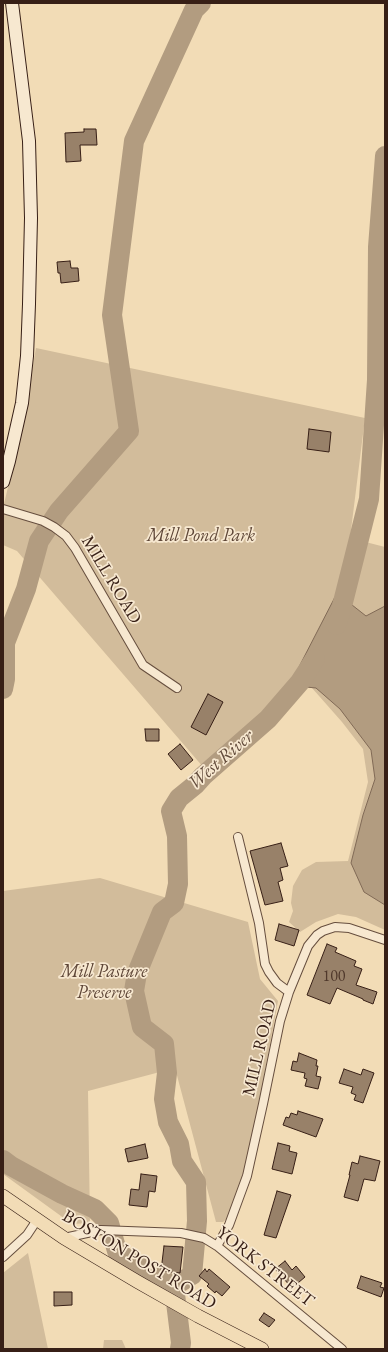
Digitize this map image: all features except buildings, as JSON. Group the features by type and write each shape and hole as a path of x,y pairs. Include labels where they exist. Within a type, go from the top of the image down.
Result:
{"main road":[{"name":"BOSTON POST ROAD","path":"3,1196 64,1238 138,1282 198,1316 262,1349"}],"street":[{"path":"3,482 22,403 27,356 31,211 29,141 12,3"},
{"name":"MILL ROAD","path":"3,509 43,521 66,536 75,548 144,665 177,688"},
{"name":"MILL ROAD","path":"217,1246 229,1225 247,1176 264,1104 280,1021 289,992 277,983 265,964 259,923 238,837"},
{"path":"289,992 308,946 313,939 323,931 335,927 349,928 385,940"},
{"path":"3,1257 27,1236 38,1220"},
{"name":"YORK STREET","path":"64,1238 101,1230 181,1233 204,1238 217,1246 342,1349"}],"green space":[{"name":"Mill Pond Park","path":"36,348 365,418 350,538 385,547 385,930 356,917 338,914 316,922 300,932 289,922 293,911 291,903 293,886 302,870 316,862 348,861 368,782 363,749 342,722 312,688 298,687 275,715 210,775 17,551 3,545 3,508 19,441"},
{"name":"Mill Pasture Preserve","path":"100,878 248,922 260,979 278,1001 253,1136 245,1170 228,1218 223,1222 216,1222 175,1068 88,1091 90,1223 72,1224 3,1174 3,891"},
{"path":"28,1253 48,1349 3,1349 3,1273"},
{"path":"104,1340 122,1340 126,1349 103,1349"}],"shaded area":[{"path":"334,599 347,601 366,616 385,606 385,905 364,892 351,863 363,815 375,779 371,750 340,709 316,688 306,687 295,676"}],"waterway":[{"path":"3,689 5,679 5,643 26,589 39,541 59,511 129,431 112,315 134,141 194,10 201,3"},
{"name":"West River","path":"336,625 369,499 377,380 378,247 385,156"},
{"name":"West River","path":"174,1286 192,1275 197,1221 196,1182 182,1161 179,1144 168,1122 164,1099 167,1073 164,1044 142,1027 134,991 137,973 162,912 174,903 178,884 177,836 171,811 179,798 268,719 300,682 315,659"},
{"path":"3,1160 11,1166 62,1194 95,1209 109,1223 117,1251 129,1261 174,1286"},
{"name":"West River","path":"174,1286 181,1343 180,1349"}]}
